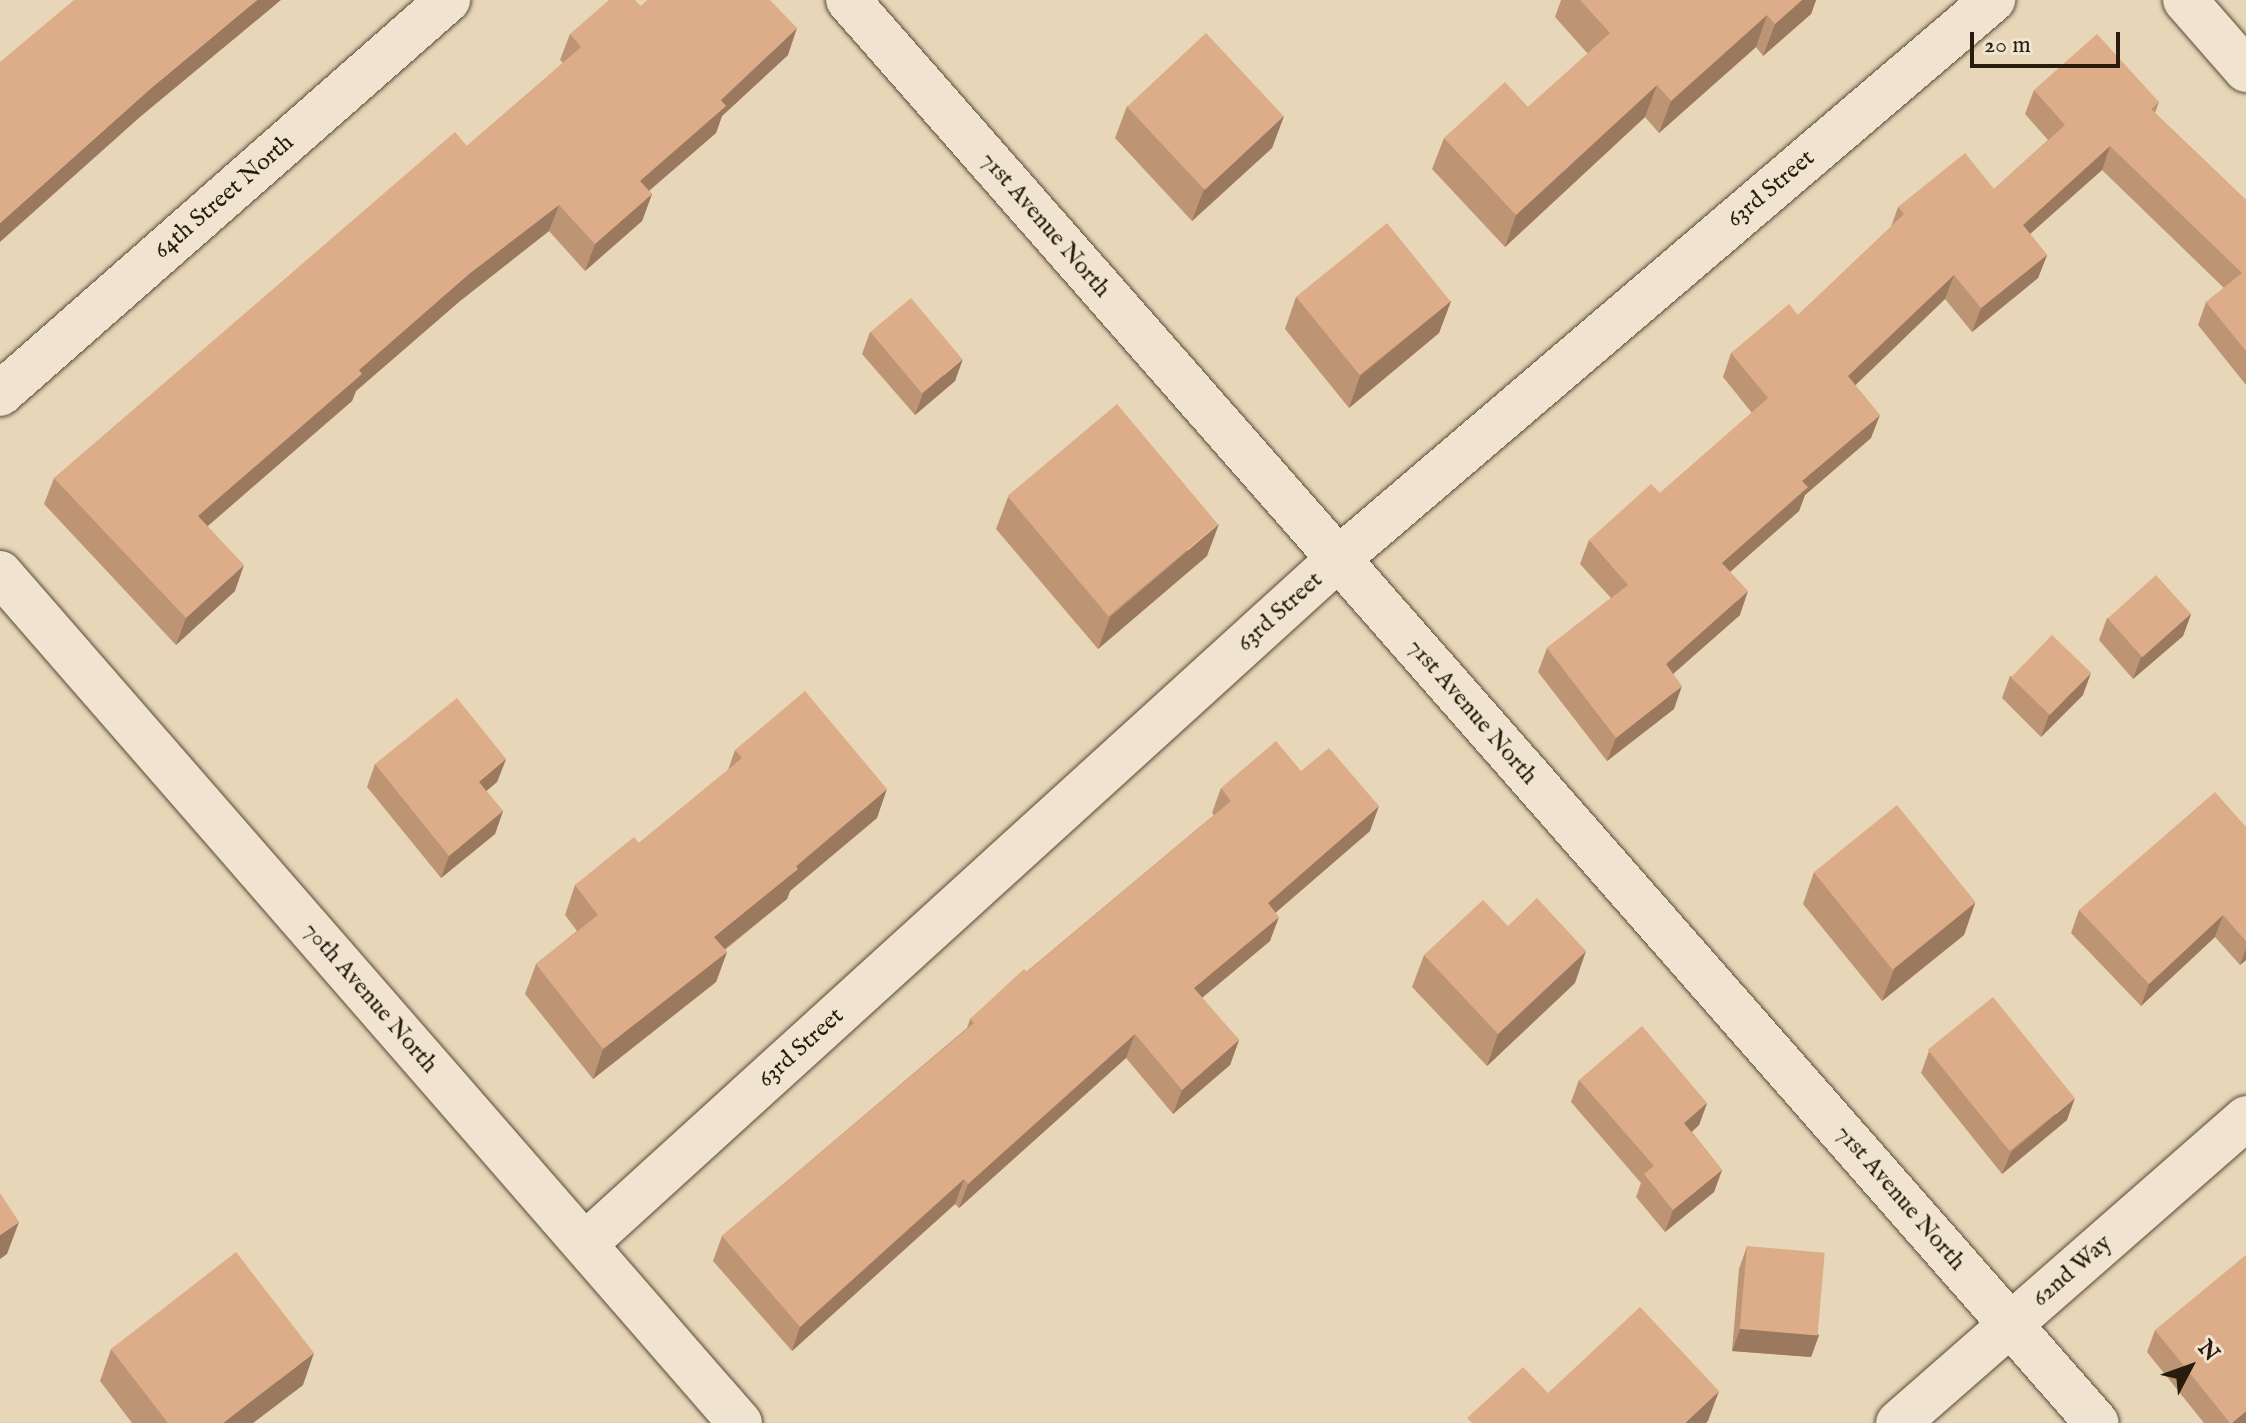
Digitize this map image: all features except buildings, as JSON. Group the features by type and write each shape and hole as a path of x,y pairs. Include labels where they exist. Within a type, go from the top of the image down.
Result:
{"street":[{"name":"64th Street North","path":"0,394 448,0"},
{"name":"71st Avenue North","path":"848,0 2097,1423"},
{"name":"63rd Street","path":"585,1244 1337,560 1993,0"},
{"path":"2185,0 2246,70"},
{"name":"70th Avenue North","path":"0,573 740,1423"},
{"name":"62nd Way","path":"1898,1423 2246,1118"}]}
